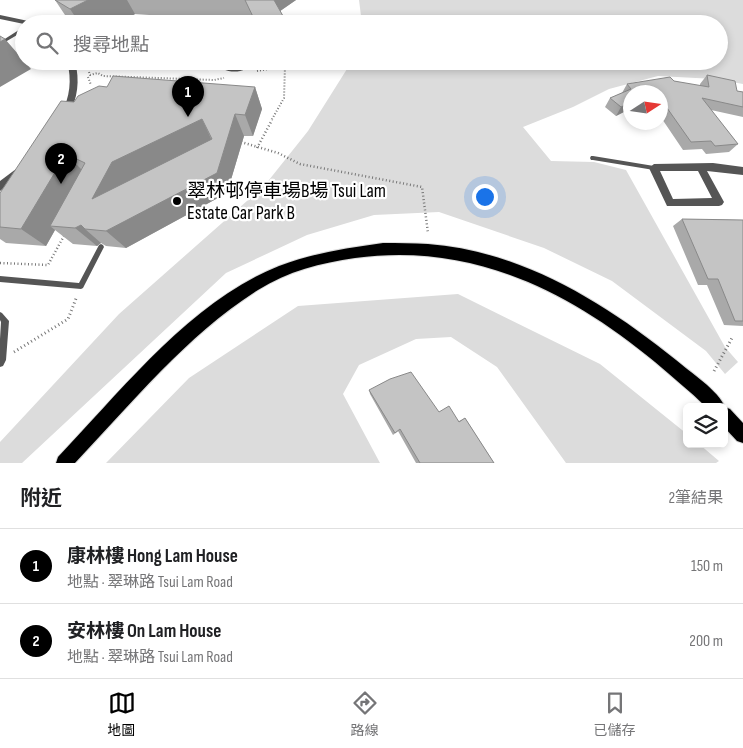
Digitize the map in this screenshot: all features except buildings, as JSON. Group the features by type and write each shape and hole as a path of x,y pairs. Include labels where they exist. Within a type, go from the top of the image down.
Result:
{"main road":[{"path":"64,463 158,360 201,322 230,300 280,272 324,258 370,248 432,248 462,253 538,280 569,294 648,345 713,403"},
{"path":"728,418 743,435"}],"street":[{"path":"0,17 15,20"},
{"path":"62,120 73,91 73,70"},
{"path":"0,187 26,164"},
{"path":"701,167 719,202 670,203 654,168 701,167 743,171"}],"lane":[{"path":"0,44 15,35"},
{"path":"593,158 654,168"},
{"path":"0,279 81,286 101,247"},
{"path":"0,315 5,321 1,362"}],"path":[{"path":"249,73 264,70"},
{"path":"257,148 284,98 285,70"},
{"path":"89,72 90,75 98,73 103,76 214,80 231,76"},
{"path":"88,77 91,85"},
{"path":"140,85 145,77"},
{"path":"232,141 278,153 300,164 422,187 428,233"},
{"path":"0,264 48,265 67,230"},
{"path":"1,362 68,319 81,286"},
{"path":"714,371 732,338"}],"shaded area":[{"path":"359,0 743,0 743,84 715,79 658,76 609,89 573,107 523,127 551,161 594,162 626,170 725,347 738,362 725,374 706,351 612,281 544,248 439,212 374,215 307,235 226,273 22,463 0,463 0,442 119,314 265,185 308,131 346,70 728,70 728,15 361,15"},
{"path":"458,294 600,364 683,431 683,448 704,448 719,461 716,463 566,463 497,367 451,337 416,339 359,365 343,394 380,463 106,463 189,378 298,306"}],"place":[{"name":"康林樓 Hong Lam House","path":"188,117"},
{"name":"安林樓 On Lam House","path":"61,184"},
{"name":"翠林邨停車場B場 Tsui Lam Estate Car Park B","path":"177,201"}]}
